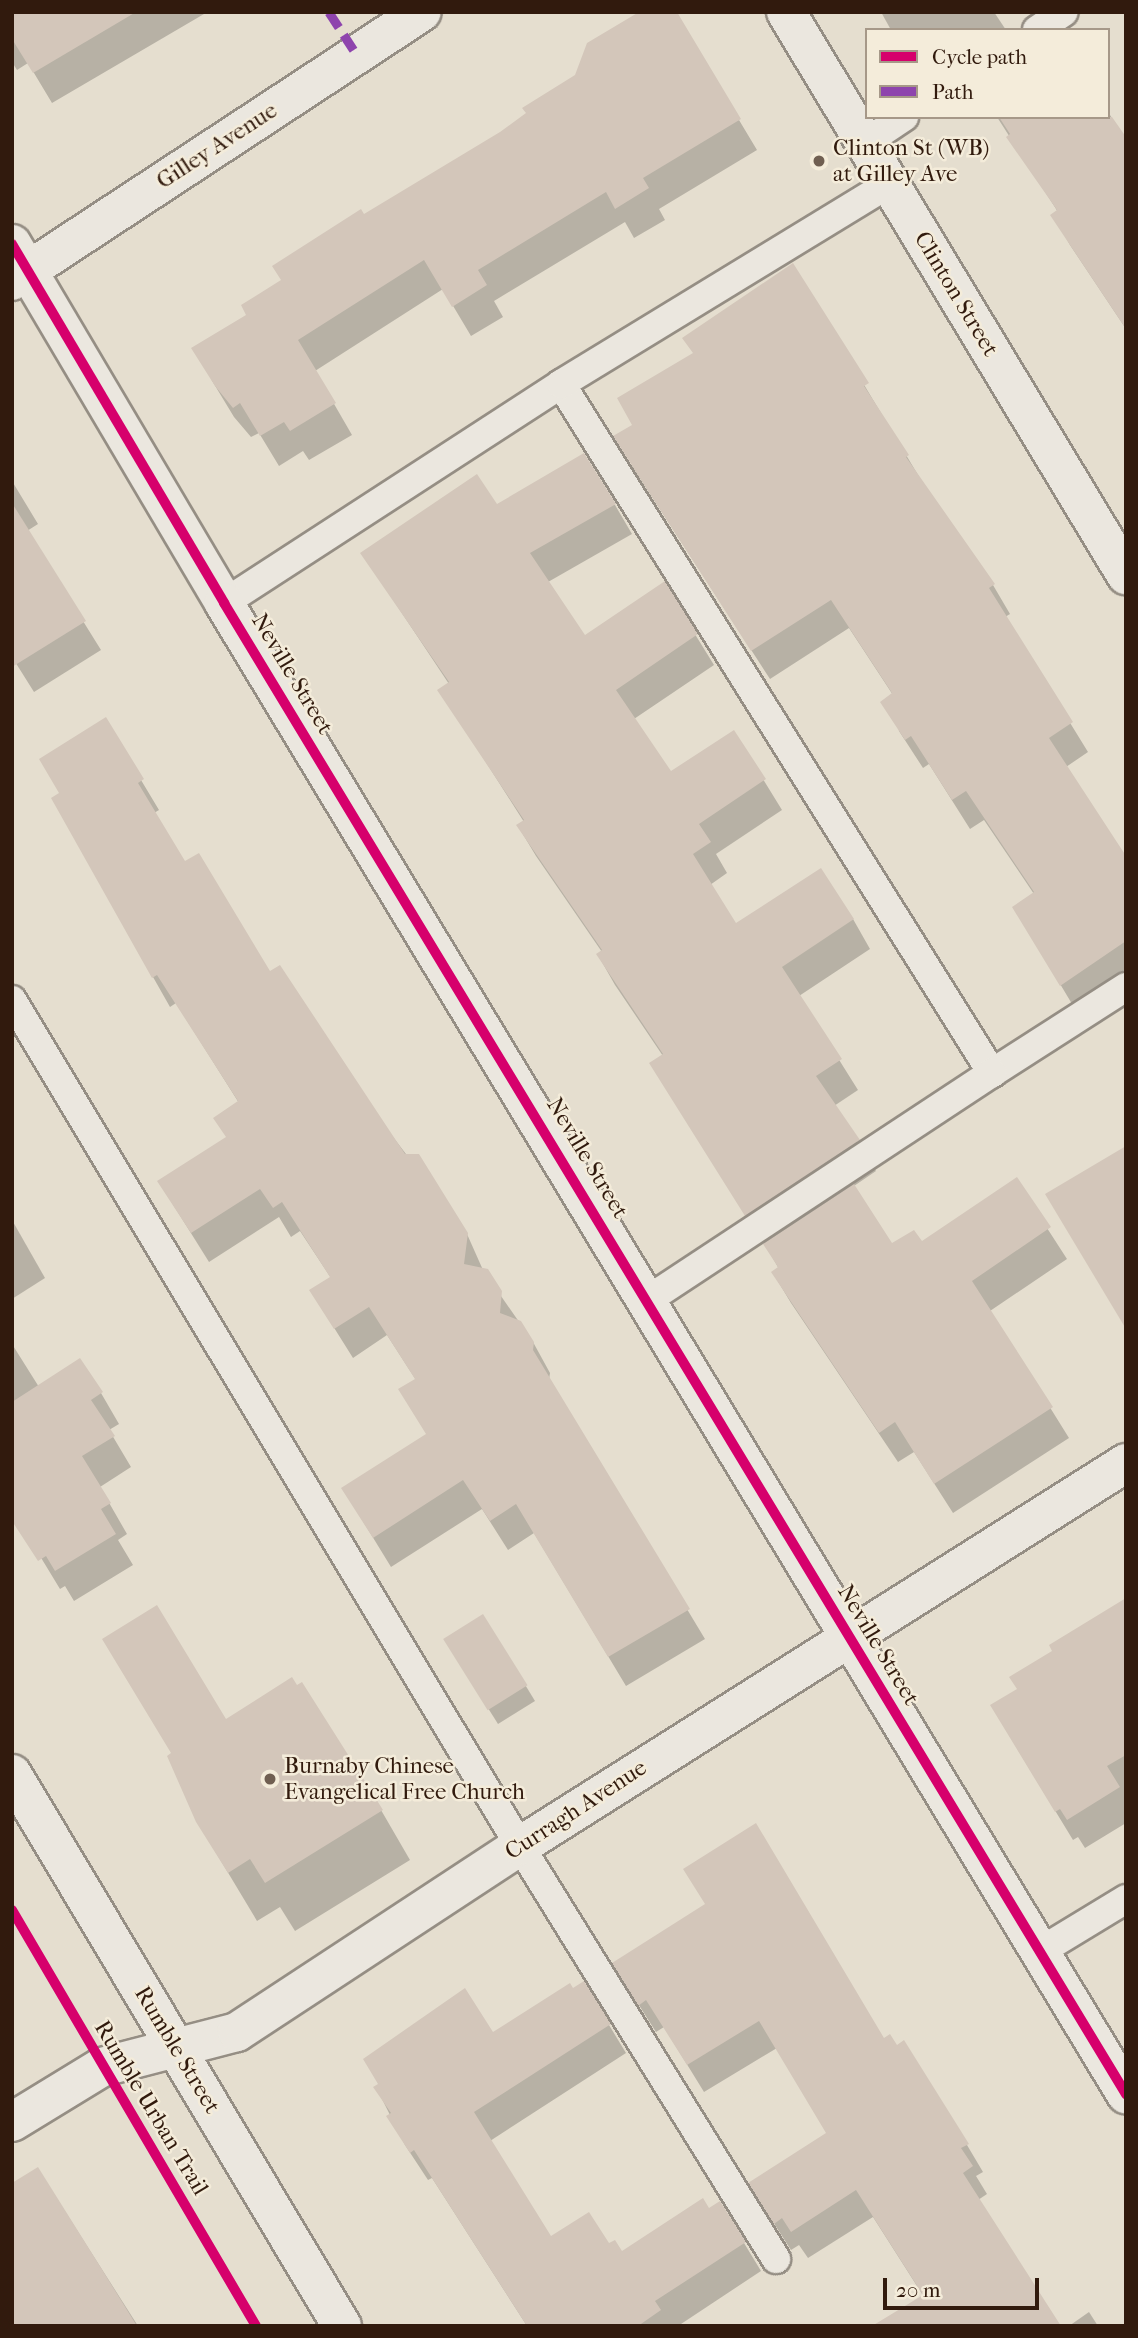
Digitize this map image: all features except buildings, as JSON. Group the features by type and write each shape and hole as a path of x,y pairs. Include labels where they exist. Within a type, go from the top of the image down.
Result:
{"street":[{"name":"Gilley Avenue","path":"18,265 422,12"},
{"name":"Clinton Street","path":"786,12 1126,575"},
{"name":"Neville Street","path":"18,265 649,1299 848,1637 1126,2094"},
{"name":"Curragh Avenue","path":"12,2122 102,2067 237,2032 520,1846 1126,1463"},
{"name":"Rumble Street","path":"12,1774 342,2326"}],"lane":[{"path":"1040,28 1064,12"},
{"path":"865,143 901,119"},
{"path":"224,603 561,384 889,184"},
{"path":"561,384 992,1073"},
{"path":"649,1299 1126,987"},
{"path":"12,1000 520,1846 776,2259"},
{"path":"1039,1952 1126,1899"}],"marked path":[{"path":"329,12 357,55"}],"cycle path":[{"path":"12,244 224,603 1126,2094"},
{"name":"Rumble Urban Trail","path":"12,1910 256,2326"}],"place":[{"name":"Clinton St (WB) at Gilley Ave","path":"819,161"},
{"name":"Burnaby Chinese Evangelical Free Church","path":"270,1779"}]}
